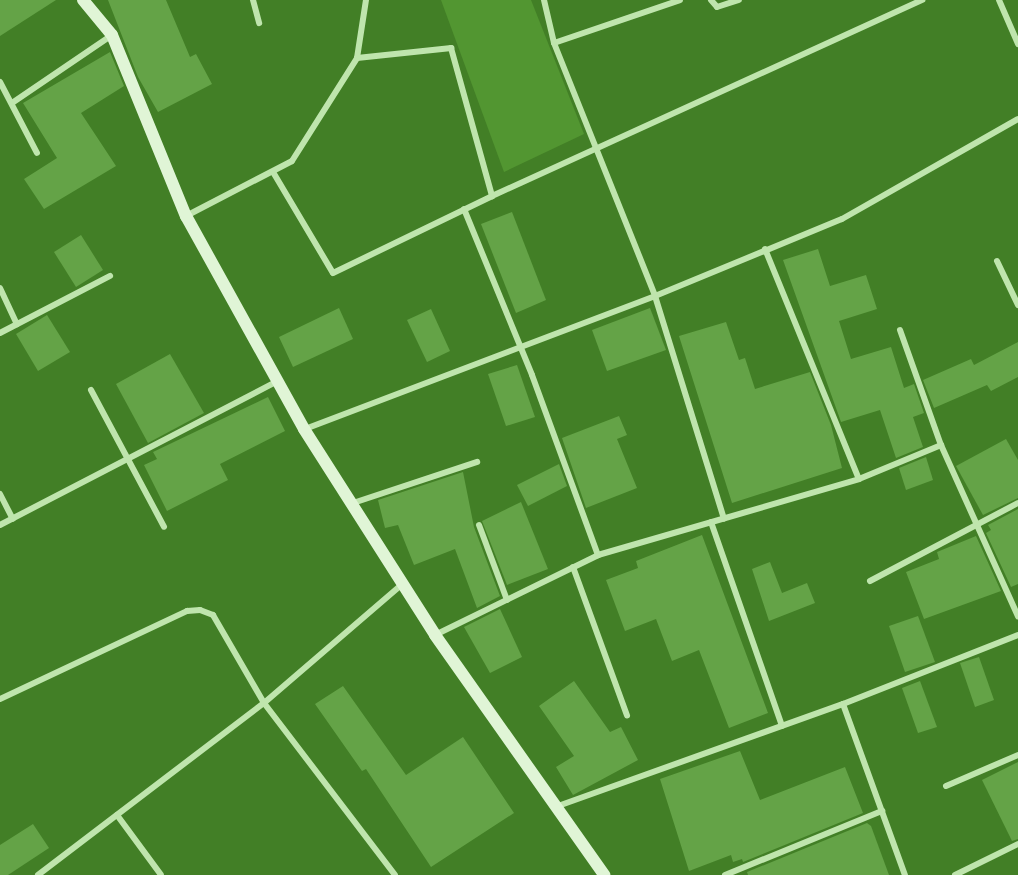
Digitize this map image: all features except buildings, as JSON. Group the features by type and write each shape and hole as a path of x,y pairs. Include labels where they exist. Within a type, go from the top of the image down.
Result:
{"street":[{"path":"83,0 112,35 186,216 304,429 349,505 435,635 558,806 604,875"},
{"path":"253,0 259,23"},
{"path":"186,216 292,161 357,58 366,0"},
{"path":"544,0 554,43 655,296 724,519"},
{"path":"554,43 680,0"},
{"path":"711,0 717,7 739,0"},
{"path":"273,172 333,273 492,196 923,0"},
{"path":"999,0 1018,44"},
{"path":"12,103 112,35"},
{"path":"357,58 451,48 492,196"},
{"path":"0,82 37,153"},
{"path":"304,429 655,296 842,219 1018,119"},
{"path":"464,209 520,347 598,555"},
{"path":"765,249 858,479"},
{"path":"997,261 1018,305"},
{"path":"0,333 110,276"},
{"path":"0,288 17,324"},
{"path":"900,330 941,445 975,526 1018,616"},
{"path":"0,525 130,461 279,381"},
{"path":"91,390 165,526"},
{"path":"435,635 598,555 858,479 941,445"},
{"path":"349,505 477,462"},
{"path":"0,494 13,519"},
{"path":"870,581 1018,503"},
{"path":"711,522 782,726"},
{"path":"479,525 507,600"},
{"path":"573,567 627,715"},
{"path":"38,875 264,703 401,585"},
{"path":"0,699 188,611 200,610 213,615 223,628 264,703 395,875"},
{"path":"558,806 843,704 1018,635"},
{"path":"843,704 905,875"},
{"path":"946,786 1018,754"},
{"path":"725,875 882,811"},
{"path":"117,815 161,875"},
{"path":"955,875 1018,844"}],"green space":[{"path":"441,0 531,0 584,134 504,172"}]}
